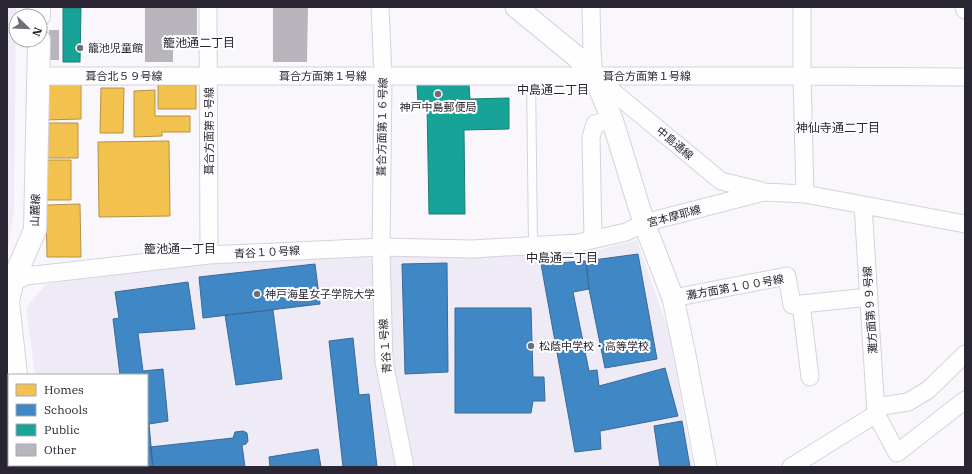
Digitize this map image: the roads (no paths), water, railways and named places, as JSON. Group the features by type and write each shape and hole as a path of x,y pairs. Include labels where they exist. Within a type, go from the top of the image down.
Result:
{"main road":[{"name":"山麓線","path":"16,374 8,302 9,283 35,230 39,48"}],"street":[{"name":"葺合方面第５号線","path":"208,7 209,255"},
{"name":"葺合方面第１６号線","path":"380,7 383,76 381,246"},
{"path":"516,7 577,57 594,76"},
{"path":"591,7 594,76 612,119 644,223 673,298 686,355 706,467"},
{"path":"802,7 805,194"},
{"name":"葺合北５９号線","path":"39,76 209,76"},
{"name":"葺合方面第１号線","path":"209,76 965,77"},
{"name":"中島通線","path":"594,76 721,181 764,192"},
{"path":"593,239 591,137 595,124 612,119"},
{"name":"宮本摩耶線","path":"381,246 472,249 578,243 626,232 644,223 764,192 805,194 965,224"},
{"name":"灘方面第９９号線","path":"863,206 876,410"},
{"name":"青谷１０号線","path":"9,283 26,276 209,255 381,246"},
{"name":"青谷１号線","path":"381,246 384,362 405,467"},
{"name":"灘方面第１００号線","path":"673,298 787,276 792,305 801,304"},
{"path":"810,377 801,304 869,297"},
{"path":"790,467 876,410 908,402 928,390 965,354"},
{"path":"876,410 897,453 965,400"}],"lane":[{"path":"531,76 533,245"}],"place":[{"name":"籠池児童館","path":"80,48"},
{"name":"神戸中島郵便局","path":"438,94"},
{"name":"神戸海星女子学院大学","path":"257,294"},
{"name":"松蔭中学校・高等学校","path":"531,346"}],"district":[{"name":"籠池通二丁目","path":"199,42"},
{"name":"中島通二丁目","path":"553,89"},
{"name":"神仙寺通二丁目","path":"838,127"},
{"name":"籠池通一丁目","path":"180,248"},
{"name":"中島通一丁目","path":"562,257"}]}
